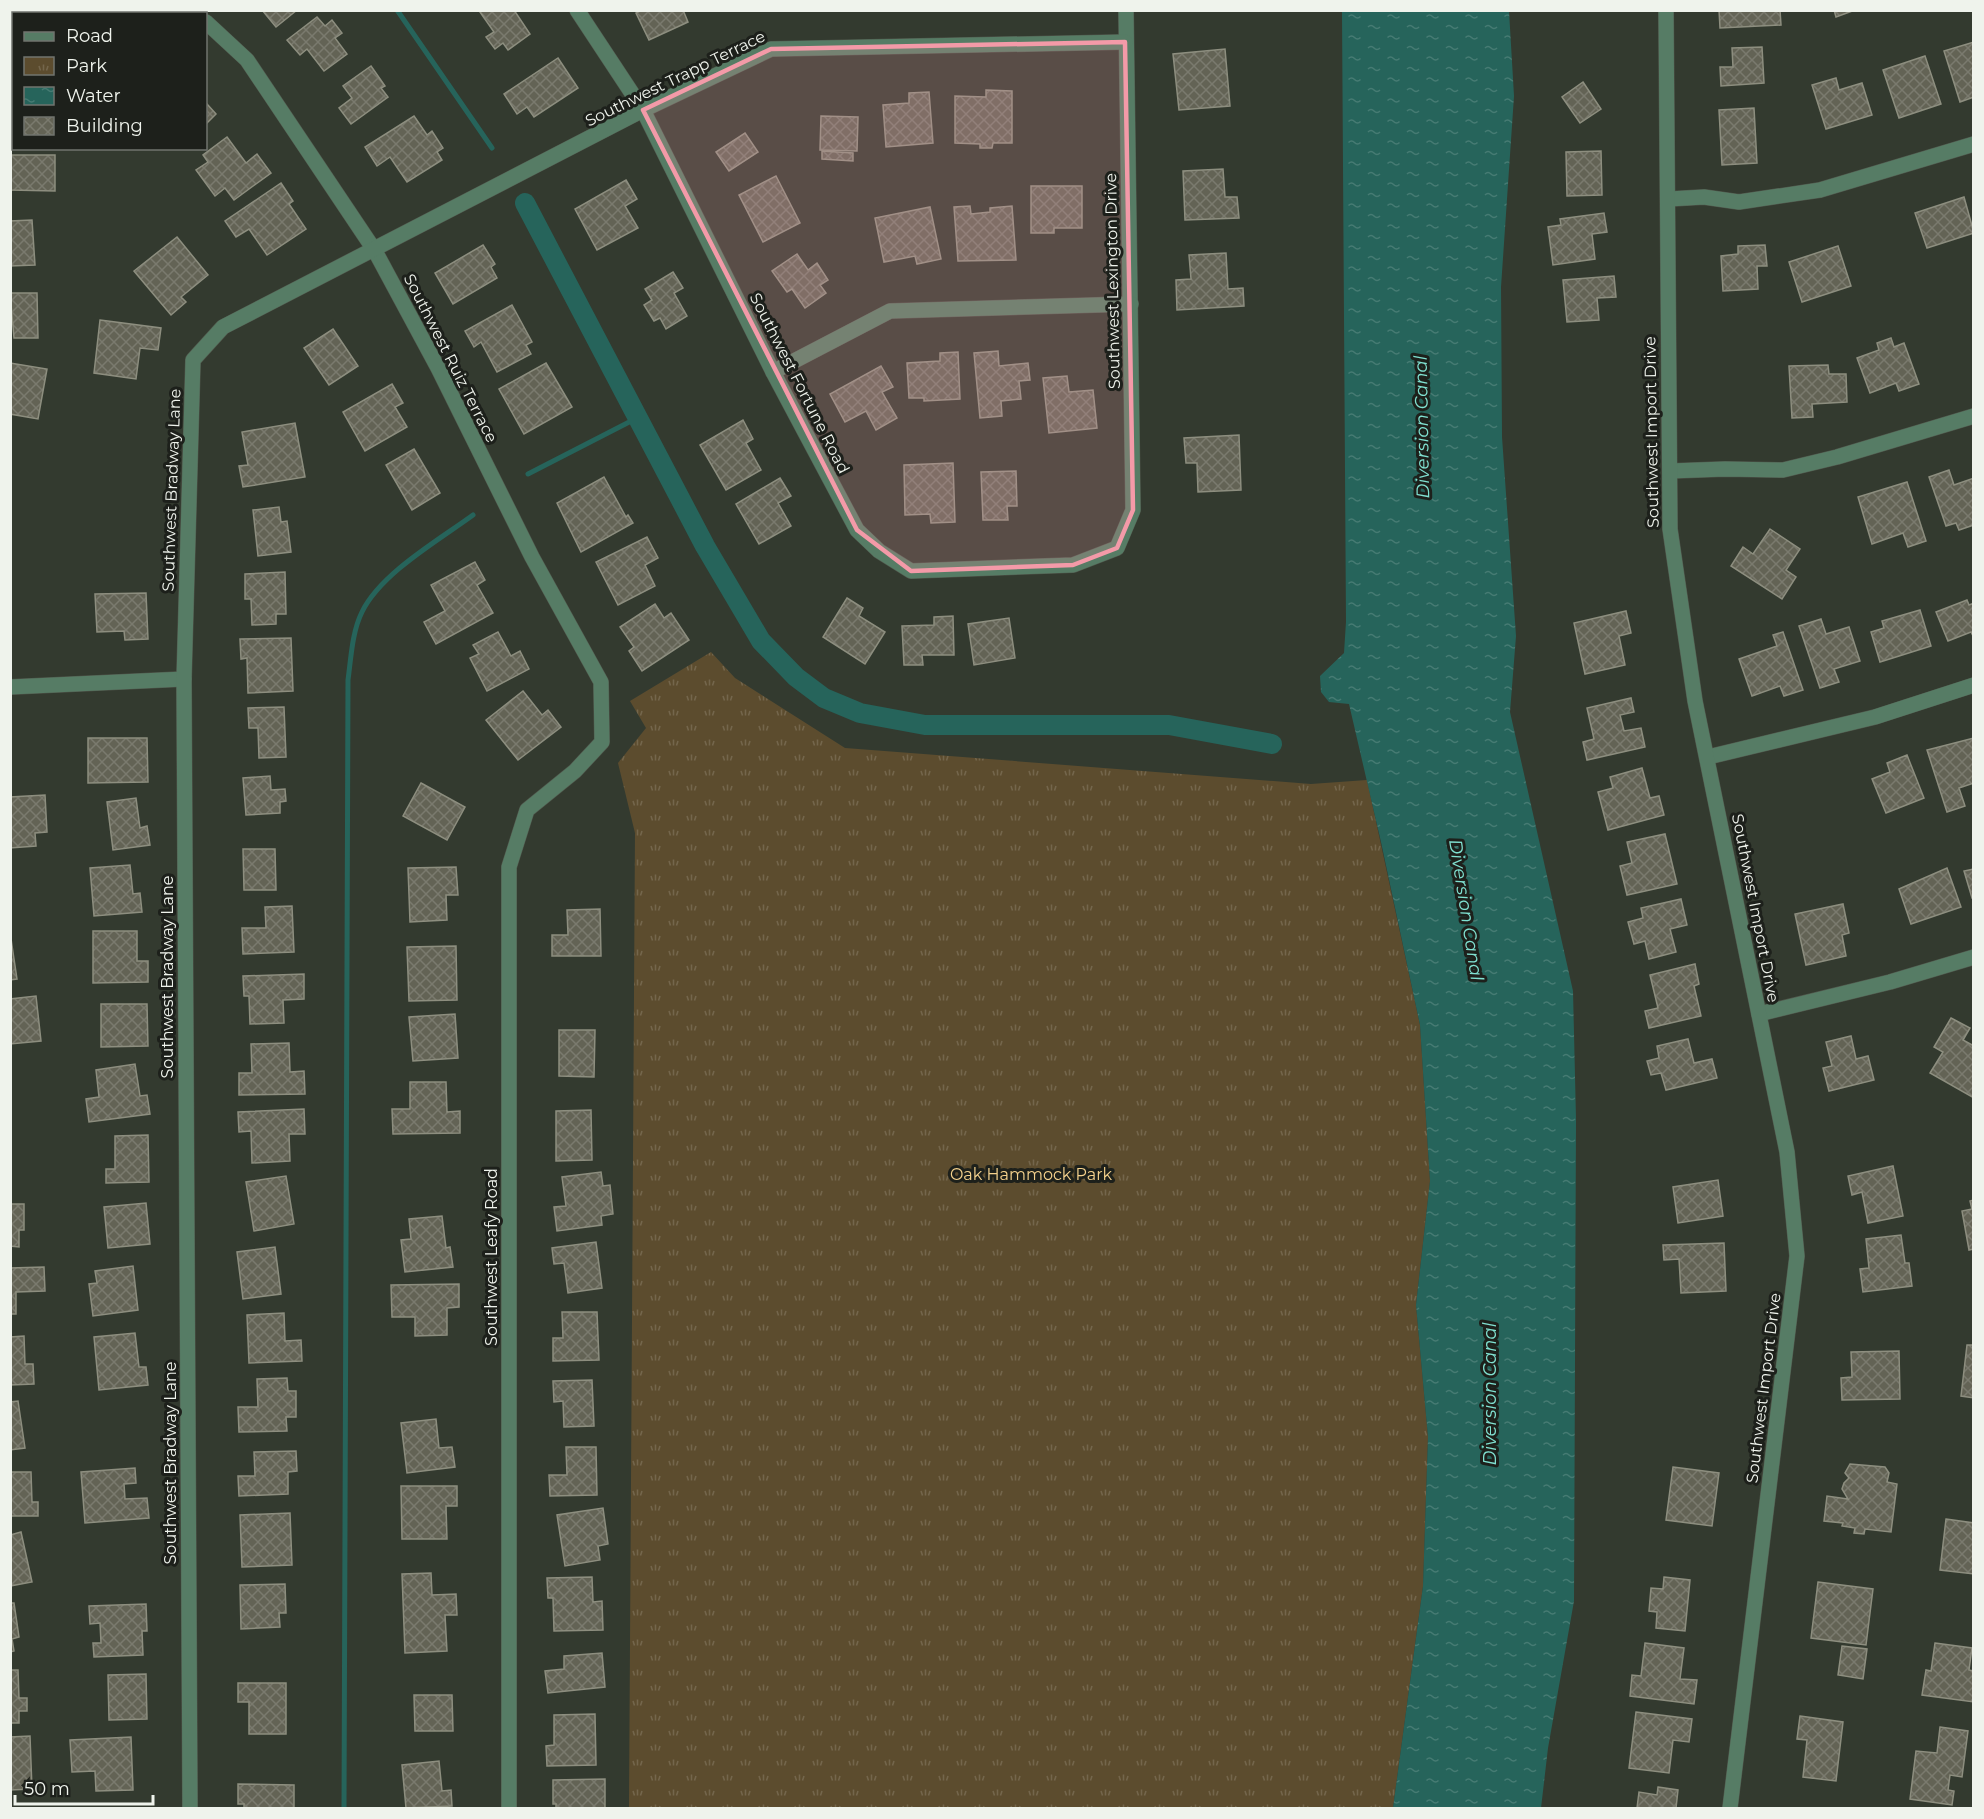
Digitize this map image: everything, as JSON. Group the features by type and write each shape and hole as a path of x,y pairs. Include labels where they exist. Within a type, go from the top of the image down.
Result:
{"street":[{"name":"Southwest Fortune Road","path":"577,10 644,111 773,372 857,530 879,551 911,571 1074,565 1117,548"},
{"name":"Southwest Lexington Drive","path":"1117,548 1133,510 1126,10"},
{"name":"Southwest Import Drive","path":"1666,10 1670,529 1695,701 1787,1152 1797,1256 1730,1809"},
{"name":"Southwest Ruiz Terrace","path":"207,23 247,60 375,251 438,368 532,557 601,682 602,742"},
{"name":"Southwest Trapp Terrace","path":"375,251 644,111 771,49 1125,42"},
{"path":"1669,199 1704,197 1739,202 1820,190 1974,144"},
{"name":"Southwest Bradway Lane","path":"190,1809 184,679 193,360 223,327 375,251"},
{"path":"773,372 890,311 1131,304"},
{"path":"1670,471 1783,470 1837,458 1974,416"},
{"path":"10,687 184,679"},
{"path":"1708,757 1875,717 1974,685"},
{"name":"Southwest Leafy Road","path":"509,1809 509,867 527,810 575,771 602,742"},
{"path":"1759,1014 1890,982 1974,957"}],"highlighted area":[{"path":"1125,42 1133,510 1117,548 1073,565 911,571 857,530 643,110 771,49"}],"green space":[{"name":"Oak Hammock Park","path":"711,652 735,678 845,748 1311,784 1367,780 1420,1025 1430,1181 1416,1305 1428,1437 1423,1586 1393,1808 629,1808 635,833 618,763 646,728 630,701"}],"water":[{"name":"Diversion Canal","path":"1342,11 1509,11 1514,96 1501,287 1502,437 1516,636 1510,712 1573,991 1576,1119 1574,1601 1548,1748 1541,1808 1393,1808 1423,1586 1428,1437 1416,1305 1430,1181 1420,1025 1381,842 1349,704 1329,702 1321,692 1320,676 1344,653 1346,622"}],"building":[{"path":"51,10 120,10 118,12 52,12"},
{"path":"262,10 297,10 276,27"},
{"path":"482,10 514,10 530,34 508,50 503,43 495,49 486,37 494,32 480,12"},
{"path":"642,10 683,10 688,22 649,40 636,13"},
{"path":"1719,10 1780,10 1781,25 1720,28"},
{"path":"1834,10 1855,10 1836,17"},
{"path":"317,17 325,26 332,20 342,33 335,38 347,54 324,71 307,49 300,55 287,40"},
{"path":"1974,42 1974,97 1960,102 1944,51"},
{"path":"1762,47 1764,83 1721,86 1720,67 1733,67 1732,48"},
{"path":"1225,49 1230,106 1179,110 1173,54"},
{"path":"1925,56 1941,104 1899,118 1883,70"},
{"path":"558,58 578,88 534,117 527,107 517,114 504,94"},
{"path":"371,66 385,86 381,88 388,97 351,124 339,108 352,98 343,86"},
{"path":"10,68 12,68 12,121 10,121"},
{"path":"1836,78 1839,90 1862,83 1872,115 1826,129 1812,85"},
{"path":"1583,82 1601,109 1580,123 1562,97"},
{"path":"986,90 1012,91 1012,143 993,143 992,148 980,148 980,144 955,143 955,96 986,97"},
{"path":"929,92 933,143 886,147 883,105 909,103 909,93"},
{"path":"207,104 216,114 207,123"},
{"path":"1754,108 1757,163 1722,165 1719,110"},
{"path":"414,116 427,135 432,131 443,148 437,152 442,160 407,182 390,157 377,166 365,147"},
{"path":"821,116 858,117 857,151 820,150"},
{"path":"745,133 758,152 729,171 716,152"},
{"path":"227,137 246,163 257,154 271,173 234,200 225,188 215,196 196,170 208,162 203,155"},
{"path":"822,151 853,153 853,161 822,159"},
{"path":"1601,151 1602,195 1567,196 1566,152"},
{"path":"10,155 55,155 55,191 10,190"},
{"path":"1223,169 1225,197 1237,197 1239,218 1185,220 1183,171"},
{"path":"776,176 800,223 763,242 739,195"},
{"path":"626,180 637,199 625,206 638,228 597,250 575,209"},
{"path":"281,183 293,201 289,204 306,229 267,255 249,229 236,237 225,221"},
{"path":"1031,186 1082,186 1082,228 1054,228 1054,233 1031,233"},
{"path":"1964,197 1974,233 1927,248 1915,213"},
{"path":"970,206 971,214 990,212 990,208 1012,206 1016,260 958,261 954,207"},
{"path":"930,207 941,259 917,264 915,256 884,262 875,218"},
{"path":"1604,213 1607,232 1592,234 1595,259 1553,265 1548,227 1561,225 1560,219"},
{"path":"32,220 35,265 10,266 10,221"},
{"path":"177,237 208,275 181,297 186,302 171,315 134,271"},
{"path":"483,245 495,264 491,267 497,278 453,304 435,273"},
{"path":"1765,245 1767,266 1757,266 1758,289 1723,291 1721,256 1738,254 1738,246"},
{"path":"1838,246 1851,286 1802,302 1789,262"},
{"path":"1226,253 1228,289 1243,288 1244,306 1177,310 1176,280 1191,279 1189,255"},
{"path":"797,254 808,270 817,263 828,280 820,285 826,293 805,308 792,289 787,292 772,271"},
{"path":"673,272 683,288 674,293 687,316 666,329 660,318 654,321 644,305 652,300 645,289"},
{"path":"1614,276 1616,297 1597,298 1599,320 1567,322 1563,280"},
{"path":"10,293 37,293 38,338 14,338"},
{"path":"512,305 532,342 526,345 531,354 497,372 481,342 474,347 465,331"},
{"path":"100,320 161,328 158,350 140,348 136,379 94,373"},
{"path":"333,329 358,366 329,385 304,348"},
{"path":"1891,338 1894,347 1904,343 1919,384 1899,391 1896,383 1870,393 1857,358 1879,350 1877,343"},
{"path":"998,351 999,366 1028,363 1030,380 1019,381 1021,399 1001,401 1002,416 980,418 974,353"},
{"path":"958,352 960,399 924,401 924,398 909,398 907,363 940,361 940,353"},
{"path":"10,363 47,369 38,419 10,414"},
{"path":"546,363 572,407 524,434 499,389"},
{"path":"1828,365 1829,374 1846,374 1847,402 1812,404 1813,417 1792,418 1789,366"},
{"path":"881,366 893,387 882,392 897,418 876,430 866,411 845,422 830,394"},
{"path":"1067,376 1069,392 1093,390 1097,428 1049,433 1043,378"},
{"path":"392,384 403,403 395,407 407,427 365,451 343,412"},
{"path":"743,420 753,439 746,443 761,470 726,490 700,445"},
{"path":"295,423 305,477 243,487 239,466 248,465 242,432"},
{"path":"1239,435 1241,490 1198,492 1197,463 1186,463 1184,438"},
{"path":"414,449 440,493 412,510 386,465"},
{"path":"953,463 955,522 931,523 930,514 905,515 904,465"},
{"path":"1949,470 1954,485 1974,478 1974,525 1959,530 1956,523 1946,526 1929,477"},
{"path":"1016,471 1017,506 1007,506 1008,520 983,520 981,472"},
{"path":"604,477 626,517 628,515 633,523 581,552 557,503"},
{"path":"780,478 791,496 778,503 791,526 759,544 736,504"},
{"path":"1907,482 1926,541 1908,547 1903,533 1872,544 1858,497"},
{"path":"279,507 281,522 287,521 291,552 258,556 253,510"},
{"path":"1770,529 1800,549 1786,570 1796,577 1782,599 1731,566 1743,547 1753,554"},
{"path":"647,537 658,558 645,565 655,586 618,605 596,562"},
{"path":"475,562 485,580 477,585 493,613 436,644 424,622 445,611 431,585"},
{"path":"285,572 286,614 276,614 276,624 252,625 251,599 245,599 245,574"},
{"path":"146,593 148,639 125,640 124,631 97,632 95,594"},
{"path":"847,598 863,608 859,616 885,632 865,664 823,637"},
{"path":"1967,600 1969,605 1974,603 1974,638 1971,632 1948,641 1936,612"},
{"path":"655,604 664,618 671,613 689,640 642,671 629,651 634,647 620,627"},
{"path":"1920,610 1931,646 1880,662 1871,632 1884,628 1882,621"},
{"path":"1626,611 1631,633 1619,636 1625,665 1585,674 1574,623"},
{"path":"953,616 954,655 922,655 923,665 904,665 902,626 934,625 934,617"},
{"path":"1009,618 1015,658 974,665 968,624"},
{"path":"1821,619 1826,634 1849,627 1860,661 1834,669 1839,682 1820,688 1799,626"},
{"path":"498,632 511,656 520,651 529,669 487,691 470,658 479,654 473,645"},
{"path":"1783,632 1803,690 1784,696 1780,686 1752,696 1739,659 1777,646 1773,635"},
{"path":"291,638 293,691 248,693 247,658 241,659 240,639"},
{"path":"523,691 542,715 548,710 561,727 518,760 486,720"},
{"path":"1631,698 1634,712 1620,715 1624,731 1641,728 1645,747 1587,760 1583,742 1594,739 1587,708"},
{"path":"284,707 286,757 259,758 258,728 249,728 248,708"},
{"path":"88,738 147,738 148,782 88,783"},
{"path":"1974,738 1974,783 1959,788 1965,806 1947,812 1927,750"},
{"path":"1907,755 1924,798 1886,813 1872,779 1890,772 1887,763"},
{"path":"1642,768 1650,798 1659,796 1664,815 1608,830 1598,792 1613,788 1610,777"},
{"path":"270,776 271,790 285,789 286,801 280,802 280,813 246,815 243,778"},
{"path":"421,783 465,807 447,840 403,816"},
{"path":"45,795 47,832 35,833 36,846 10,848 10,797"},
{"path":"136,798 140,828 147,826 150,845 113,850 107,802"},
{"path":"1665,834 1677,884 1627,895 1620,866 1632,863 1627,842"},
{"path":"243,849 275,849 276,890 244,890"},
{"path":"130,865 133,894 140,893 142,912 94,916 90,868"},
{"path":"456,867 458,895 446,895 447,920 410,922 408,868"},
{"path":"1947,868 1961,907 1911,924 1899,889"},
{"path":"1974,869 1974,897 1972,898 1964,871"},
{"path":"1681,899 1687,925 1670,929 1676,952 1649,959 1645,941 1634,944 1628,922 1643,918 1641,908"},
{"path":"1843,904 1849,933 1842,935 1846,956 1806,965 1795,914"},
{"path":"292,906 294,952 243,954 242,928 266,928 265,907"},
{"path":"600,909 601,956 552,956 552,935 568,935 567,910"},
{"path":"93,931 137,931 137,961 148,961 148,982 93,983"},
{"path":"10,932 17,979 10,980"},
{"path":"456,946 457,1000 409,1001 407,947"},
{"path":"1695,964 1699,984 1694,986 1701,1016 1649,1028 1645,1011 1658,1008 1650,975"},
{"path":"304,974 304,999 283,1000 284,1023 250,1024 249,996 244,996 243,976"},
{"path":"36,996 41,1041 10,1044 10,999"},
{"path":"101,1004 147,1004 148,1046 101,1047"},
{"path":"455,1014 458,1058 413,1061 409,1017"},
{"path":"1951,1018 1970,1028 1963,1040 1974,1046 1974,1098 1930,1073 1943,1052 1934,1047"},
{"path":"559,1030 595,1030 594,1077 559,1076"},
{"path":"1851,1036 1856,1059 1868,1056 1874,1080 1829,1091 1823,1068 1832,1066 1826,1042"},
{"path":"1688,1039 1694,1063 1712,1059 1717,1078 1666,1090 1661,1073 1651,1075 1647,1061 1659,1058 1657,1046"},
{"path":"289,1043 290,1072 304,1071 305,1094 239,1095 239,1073 252,1073 251,1044"},
{"path":"135,1064 140,1096 147,1095 150,1114 89,1122 86,1099 99,1097 96,1070"},
{"path":"410,1082 446,1082 447,1112 460,1111 460,1133 393,1134 392,1109 410,1109"},
{"path":"304,1109 305,1134 289,1134 290,1161 252,1163 251,1131 239,1132 238,1112"},
{"path":"591,1110 592,1160 556,1161 556,1111"},
{"path":"148,1135 149,1182 106,1183 106,1169 115,1169 115,1136"},
{"path":"1893,1166 1903,1216 1868,1223 1862,1192 1852,1195 1848,1176"},
{"path":"601,1172 603,1186 610,1185 613,1214 601,1216 602,1225 557,1231 554,1207 566,1206 562,1177"},
{"path":"286,1176 294,1224 254,1231 246,1182"},
{"path":"1718,1180 1723,1216 1678,1223 1673,1187"},
{"path":"1974,1200 1974,1249 1969,1250 1962,1211 1972,1209 1970,1201"},
{"path":"146,1203 150,1244 108,1248 104,1207"},
{"path":"10,1204 24,1204 24,1230 19,1230 19,1247 10,1246"},
{"path":"442,1216 446,1248 450,1247 453,1267 405,1272 401,1240 411,1239 409,1219"},
{"path":"1901,1235 1905,1263 1909,1263 1912,1286 1863,1292 1860,1269 1869,1268 1866,1239"},
{"path":"596,1242 602,1288 568,1293 564,1263 554,1264 552,1248"},
{"path":"1724,1243 1726,1291 1681,1293 1679,1259 1664,1260 1663,1245"},
{"path":"275,1247 281,1294 243,1299 237,1252"},
{"path":"133,1266 138,1310 93,1316 89,1284 97,1283 95,1271"},
{"path":"44,1267 45,1291 16,1292 16,1314 10,1314 10,1268"},
{"path":"459,1284 459,1307 447,1308 447,1335 415,1336 415,1317 392,1317 391,1285"},
{"path":"562,1312 597,1312 599,1360 553,1361 553,1338 563,1338"},
{"path":"284,1313 285,1341 301,1340 302,1361 249,1363 247,1315"},
{"path":"135,1333 139,1367 146,1367 148,1385 99,1390 94,1337"},
{"path":"24,1336 25,1364 33,1364 34,1384 10,1385 10,1337"},
{"path":"1967,1345 1974,1345 1974,1398 1961,1396"},
{"path":"1899,1351 1900,1399 1842,1400 1841,1378 1852,1377 1851,1352"},
{"path":"287,1378 288,1391 296,1391 296,1417 286,1417 287,1431 239,1432 238,1407 258,1407 257,1379"},
{"path":"592,1380 594,1426 564,1427 563,1401 554,1402 553,1381"},
{"path":"18,1401 25,1448 10,1450 10,1402"},
{"path":"436,1419 439,1448 452,1447 455,1467 407,1473 401,1423"},
{"path":"566,1447 596,1447 597,1495 550,1496 549,1475 567,1475"},
{"path":"296,1451 297,1471 288,1472 288,1494 239,1496 238,1476 255,1476 254,1452"},
{"path":"1850,1464 1885,1467 1889,1473 1887,1482 1897,1484 1891,1532 1865,1529 1864,1534 1854,1533 1855,1528 1842,1526 1843,1523 1824,1521 1827,1496 1848,1499 1842,1489 1849,1478 1845,1473"},
{"path":"1673,1467 1719,1473 1712,1526 1666,1520"},
{"path":"135,1468 136,1483 124,1484 125,1499 147,1498 149,1518 85,1523 81,1472"},
{"path":"10,1472 31,1472 32,1502 38,1502 38,1516 10,1516"},
{"path":"401,1486 457,1486 457,1506 446,1506 447,1539 402,1539"},
{"path":"603,1508 608,1544 598,1546 600,1560 565,1566 557,1515"},
{"path":"290,1513 292,1565 242,1567 240,1515"},
{"path":"1946,1519 1974,1523 1974,1574 1940,1570"},
{"path":"21,1532 32,1582 10,1586 10,1535"},
{"path":"431,1573 432,1595 456,1594 457,1615 445,1615 447,1651 405,1653 402,1574"},
{"path":"592,1577 593,1602 602,1601 603,1630 554,1631 553,1598 548,1598 547,1578"},
{"path":"1664,1577 1690,1580 1685,1631 1656,1628 1657,1612 1649,1611 1651,1588 1663,1589"},
{"path":"1818,1582 1873,1589 1866,1645 1811,1638"},
{"path":"285,1584 286,1613 279,1613 280,1627 241,1629 240,1585"},
{"path":"10,1603 14,1603 19,1637 12,1639 14,1651 10,1652"},
{"path":"146,1604 147,1631 142,1631 143,1655 94,1657 93,1643 101,1643 100,1623 90,1624 89,1606"},
{"path":"1645,1643 1684,1648 1680,1679 1697,1680 1694,1704 1630,1696 1632,1675 1641,1676"},
{"path":"1935,1643 1972,1648 1969,1670 1974,1671 1974,1702 1922,1695 1926,1670 1931,1671"},
{"path":"1842,1646 1867,1649 1863,1679 1838,1675"},
{"path":"602,1653 605,1687 548,1693 545,1671 564,1669 564,1656"},
{"path":"10,1670 18,1670 19,1698 27,1698 27,1711 19,1711 19,1723 10,1723"},
{"path":"146,1674 147,1719 109,1720 108,1675"},
{"path":"238,1683 286,1683 286,1734 249,1734 249,1702 238,1702"},
{"path":"414,1695 452,1695 453,1731 415,1731"},
{"path":"1636,1712 1692,1719 1689,1742 1673,1740 1669,1773 1629,1768"},
{"path":"595,1714 596,1765 547,1766 546,1746 554,1745 554,1715"},
{"path":"1800,1716 1843,1722 1836,1781 1803,1777 1807,1740 1797,1739"},
{"path":"1940,1727 1968,1731 1962,1777 1950,1775 1948,1790 1954,1791 1952,1805 1910,1799 1916,1751 1937,1753"},
{"path":"30,1736 32,1789 10,1790 10,1737"},
{"path":"131,1737 133,1790 96,1791 95,1771 72,1772 70,1740"},
{"path":"439,1761 442,1791 451,1790 452,1806 406,1808 402,1765"},
{"path":"605,1779 605,1808 556,1808 556,1804 553,1804 553,1780"},
{"path":"238,1784 294,1785 294,1808 244,1808 244,1804 238,1804"},
{"path":"1658,1787 1678,1790 1676,1808 1637,1808 1639,1792 1657,1795"}],"waterway":[{"path":"397,10 492,148"},
{"path":"525,203 705,546 761,641 796,677 824,698 860,713 925,725 1169,725 1272,744"},
{"path":"528,474 637,418"},
{"path":"344,1808 348,680 356,628 371,598 412,558 473,515"}]}
